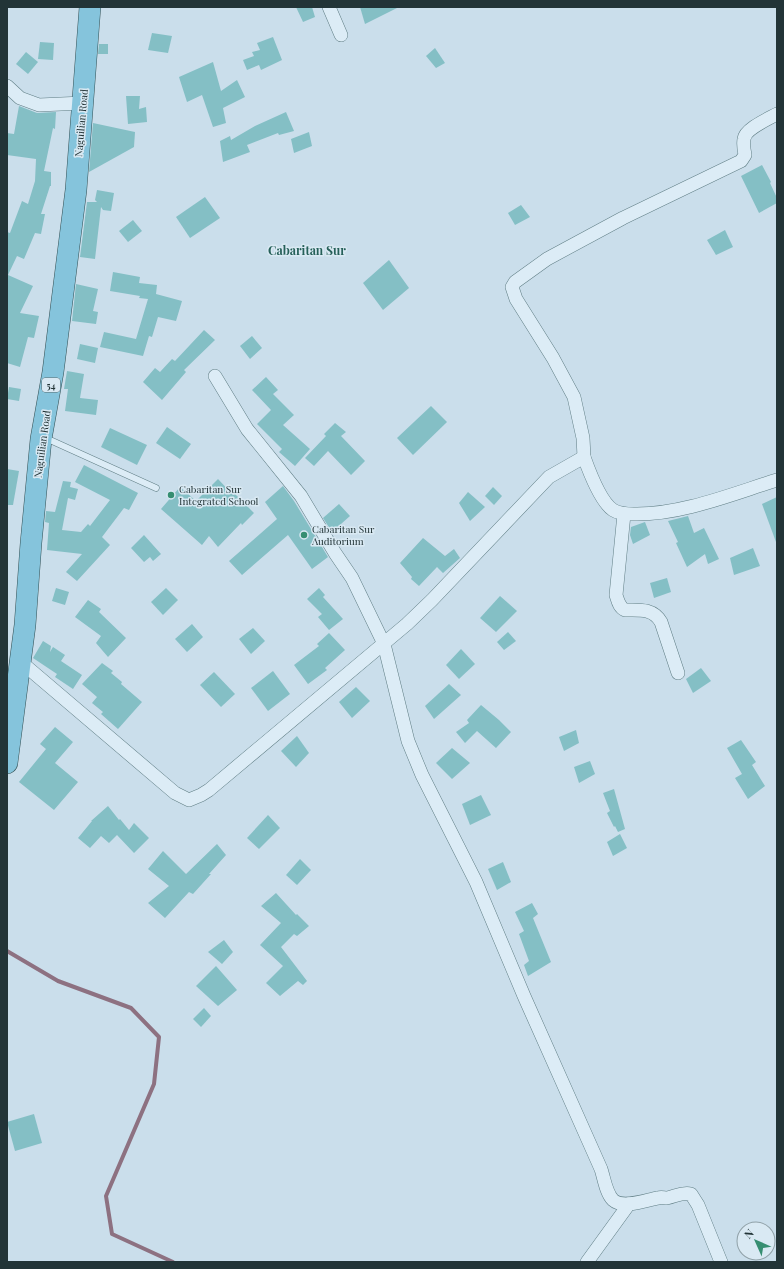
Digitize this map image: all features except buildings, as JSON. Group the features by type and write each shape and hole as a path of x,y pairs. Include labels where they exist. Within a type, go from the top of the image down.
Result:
{"highway":[{"name":"Naguilian Road","path":"7,763 25,625 41,439 53,372 73,212 90,7"}],"street":[{"path":"329,7 341,35"},
{"path":"7,86 20,98 39,105 83,102"},
{"path":"777,114 748,132 743,140 745,155 741,161 623,218 547,259 515,282 512,287 516,300 553,358 574,397 583,438 584,457 589,472 607,504 614,511 624,514 650,514 679,510 777,480"},
{"path":"215,376 247,429 301,496 335,553 352,578 384,644 408,741 422,775 476,882 524,996 601,1169 608,1193 613,1200 620,1204 666,1198 686,1193 691,1194 698,1205 721,1262"},
{"path":"21,662 175,793 189,800 209,790 408,624 549,477 584,457"},
{"path":"624,514 616,595 618,603 625,610 649,611 659,618 678,673"},
{"path":"587,1262 629,1204"}],"lane":[{"path":"41,439 50,440 156,488"}],"waterway":[{"path":"7,951 58,981 131,1008 159,1037 154,1084 106,1196 112,1234 173,1262"}],"place":[{"name":"Cabaritan Sur Integrated School","path":"171,495"},
{"name":"Cabaritan Sur Auditorium","path":"304,535"}],"district":[{"name":"Cabaritan Sur","path":"307,250"}]}
